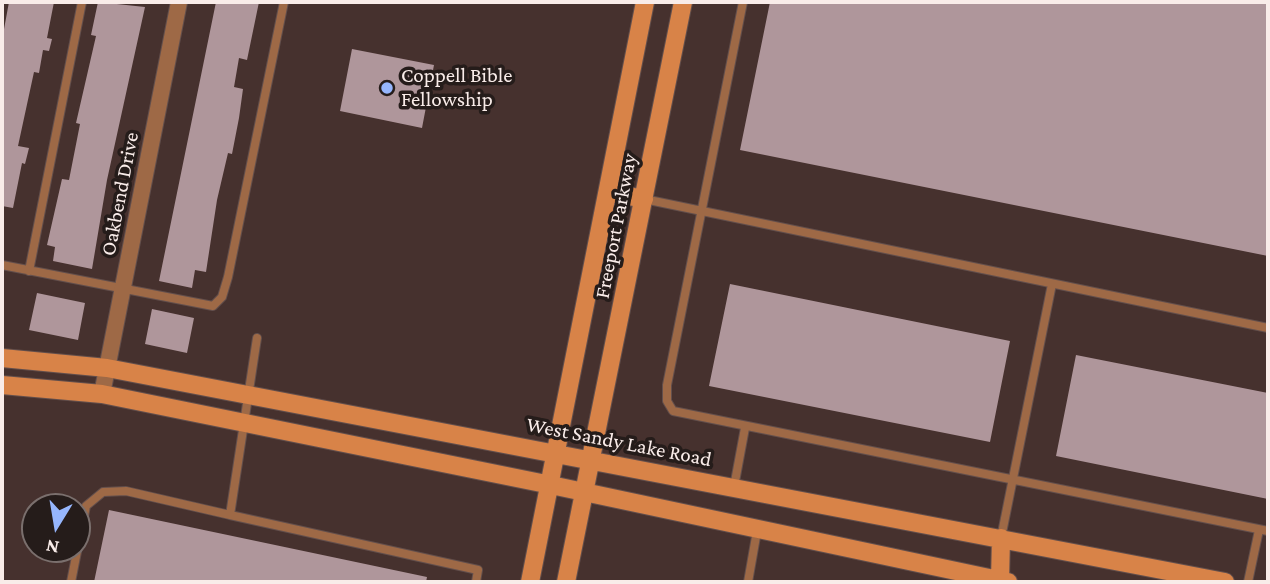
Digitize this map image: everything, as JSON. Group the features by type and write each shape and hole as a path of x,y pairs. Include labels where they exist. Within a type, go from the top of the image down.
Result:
{"main road":[{"name":"Freeport Parkway","path":"551,485 645,2"},
{"name":"Freeport Parkway","path":"586,492 683,2"},
{"path":"608,192 644,200"},
{"name":"West Sandy Lake Road","path":"2,358 107,368 1225,582"},
{"path":"2,386 102,394 586,492 1003,582 1001,538"},
{"path":"530,582 551,485"},
{"path":"566,582 586,492"}],"street":[{"name":"Oakbend Drive","path":"102,394 179,2"}],"lane":[{"path":"29,271 82,2"},
{"path":"2,265 214,306 222,298 284,2"},
{"path":"743,2 667,385 667,401 673,411 744,428 1264,531 1248,582"},
{"path":"644,200 1268,328"},
{"path":"1001,538 1052,284"},
{"path":"230,515 257,338"},
{"path":"734,487 744,428"},
{"path":"71,582 86,506 103,492 126,491 478,570 476,582"},
{"path":"748,582 757,531"}],"building":[{"path":"9,2 54,2 47,38 52,39 49,51 43,50 39,73 34,72 18,146 29,148 25,164 22,163 13,208 2,206 2,40"},
{"path":"98,2 145,7 107,180 92,269 53,261 55,247 47,245 62,179 69,180 80,124 76,123 96,36 91,35"},
{"path":"216,2 259,2 247,60 239,58 234,87 243,89 239,118 232,154 228,153 217,200 206,272 195,270 192,288 159,281"},
{"path":"770,2 1268,2 1268,256 740,150"},
{"name":"Coppell Bible Fellowship","path":"352,49 434,65 422,128 340,111"},
{"path":"730,284 1010,341 990,442 709,386"},
{"path":"37,293 85,303 78,340 29,330"},
{"path":"152,309 194,318 187,353 145,344"},
{"path":"1076,355 1268,393 1268,499 1056,456"},
{"path":"109,510 427,577 426,582 94,582"}],"place":[{"name":"Coppell Bible Fellowship","path":"387,88"}]}
